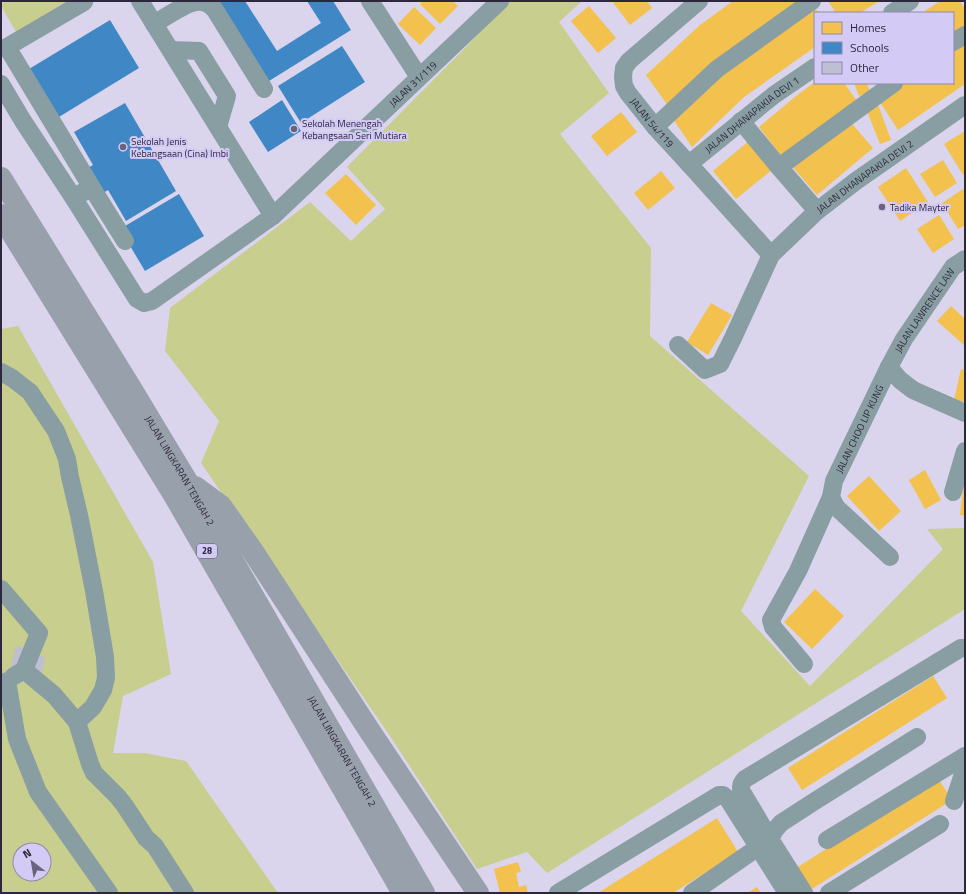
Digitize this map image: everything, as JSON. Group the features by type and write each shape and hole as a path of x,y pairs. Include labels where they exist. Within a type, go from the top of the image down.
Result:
{"highway":[{"name":"JALAN LINGKARAN TENGAH 2","path":"1,178 188,483 424,893"},
{"name":"JALAN LINGKARAN TENGAH 2","path":"1,214 174,495 403,893"},
{"path":"188,483 221,506 254,553 371,733 478,893"}],"street":[{"path":"140,1 273,216"},
{"path":"370,1 419,77"},
{"name":"JALAN 31/119","path":"73,197 137,299 144,303 152,301 273,216 500,1"},
{"name":"JALAN 54/119","path":"699,1 629,61 624,68 624,86 655,127 771,255"},
{"path":"655,127 717,69 812,1"},
{"path":"894,12 910,1"},
{"path":"84,2 4,49 125,242"},
{"path":"154,24 189,4 202,2 211,5 264,89"},
{"path":"954,41 965,35"},
{"path":"171,50 199,51 227,96 218,127"},
{"name":"JALAN DHANAPAKIA DEVI 1","path":"689,164 774,95 814,68"},
{"path":"1,84 73,197 92,188"},
{"path":"779,167 893,84"},
{"name":"JALAN DHANAPAKIA DEVI 2","path":"771,255 817,211 856,181 965,105"},
{"path":"741,121 817,211"},
{"path":"678,345 705,370 720,364 771,255"},
{"name":"JALAN LAWRENCE LAW","path":"889,367 904,338 953,267 965,259"},
{"path":"889,367 900,380 914,390 965,413"},
{"name":"JALAN CHOO LIP KUNG","path":"804,664 773,627 771,620 798,571 831,497 834,481 889,367"},
{"path":"1,372 12,378 30,392 56,431 67,459 94,591 105,657 106,678 103,690 93,707 77,722"},
{"path":"953,492 965,450"},
{"path":"831,497 836,507 890,557"},
{"path":"1,589 39,633 24,670 4,683 17,739 38,792 109,893"},
{"path":"787,893 740,788 742,782 754,773 954,652 961,648 965,648"},
{"path":"24,670 54,695 77,722 94,773 125,806 146,838 155,846 185,893"},
{"path":"692,893 764,844 781,823 917,736"},
{"path":"827,840 965,756"},
{"path":"954,801 965,768"},
{"path":"558,893 719,794 726,796 804,893"},
{"path":"830,893 940,824"}],"green space":[{"path":"6,1 73,1 19,37 1,6 1,4"},
{"path":"508,1 582,1 559,22 609,93 560,134 651,248 650,336 809,476 741,611 810,686 943,549 927,529 965,528 965,609 547,873 527,852 477,869 390,736 201,463 219,421 165,351 170,308 310,202 351,241 385,209 347,167 467,46"},
{"path":"18,326 153,562 171,674 123,696 113,753 144,753 186,761 278,893 1,893 1,329"}],"building: Homes":[{"path":"423,1 453,1 458,6 440,24 420,4"},
{"path":"612,1 647,1 652,8 630,25"},
{"path":"733,1 800,1 669,107 646,75 700,25"},
{"path":"828,1 879,1 862,12 835,12"},
{"path":"940,1 960,1 965,9 965,28 954,35 954,12 924,12"},
{"path":"812,5 818,12 814,12 814,48 744,97 692,147 671,116"},
{"path":"589,6 616,38 598,53 571,21"},
{"path":"414,7 436,28 420,45 398,24"},
{"path":"965,40 965,84 898,130 878,99 900,84 954,84 954,47"},
{"path":"814,83 814,84 845,84 857,101 783,158 759,127"},
{"path":"854,84 867,84 870,92 859,96"},
{"path":"877,102 891,140 880,144 865,106"},
{"path":"621,112 637,132 607,156 591,136"},
{"path":"847,118 873,148 817,195 791,165"},
{"path":"965,131 965,173 963,175 944,144"},
{"path":"750,140 773,169 736,199 713,171"},
{"path":"943,160 957,183 935,197 920,174"},
{"path":"906,168 928,202 900,221 878,187"},
{"path":"661,171 675,188 648,210 634,193"},
{"path":"346,174 376,205 356,225 325,193"},
{"path":"963,189 965,192 965,225 958,229 942,203"},
{"path":"939,215 954,239 933,253 917,229"},
{"path":"711,303 732,315 708,355 687,342"},
{"path":"951,306 965,319 965,346 937,321"},
{"path":"961,369 965,370 965,402 954,400"},
{"path":"925,470 941,500 925,509 909,480"},
{"path":"869,476 901,511 879,531 847,496"},
{"path":"963,489 965,489 965,516 960,515"},
{"path":"815,589 844,616 812,649 784,622"},
{"path":"933,676 947,698 802,790 788,768"},
{"path":"938,778 952,800 807,892 793,870"},
{"path":"717,818 738,852 673,893 598,893"},
{"path":"518,862 521,872 516,873 519,887 526,885 528,893 500,893 494,869"},
{"path":"757,887 761,893 747,893"}],"building: Schools":[{"path":"218,1 245,1 277,51 321,23 307,1 333,1 351,30 269,81"},
{"path":"110,20 139,68 54,120 24,72"},
{"path":"342,46 365,82 301,123 278,86"},
{"path":"282,100 301,131 268,152 249,122"},
{"path":"125,103 176,191 126,221 108,190 95,198 80,172 93,165 74,132"},
{"path":"179,194 204,236 145,271 120,229"}],"building: Other":[{"path":"16,646 30,649 29,653 45,657 41,676 10,670"}],"place":[{"name":"Sekolah Menengah Kebangsaan Seri Mutiara","path":"294,129"},
{"name":"Sekolah Jenis Kebangsaan (Cina) Imbi","path":"123,147"},
{"name":"Tadika Mayter","path":"882,207"}]}
